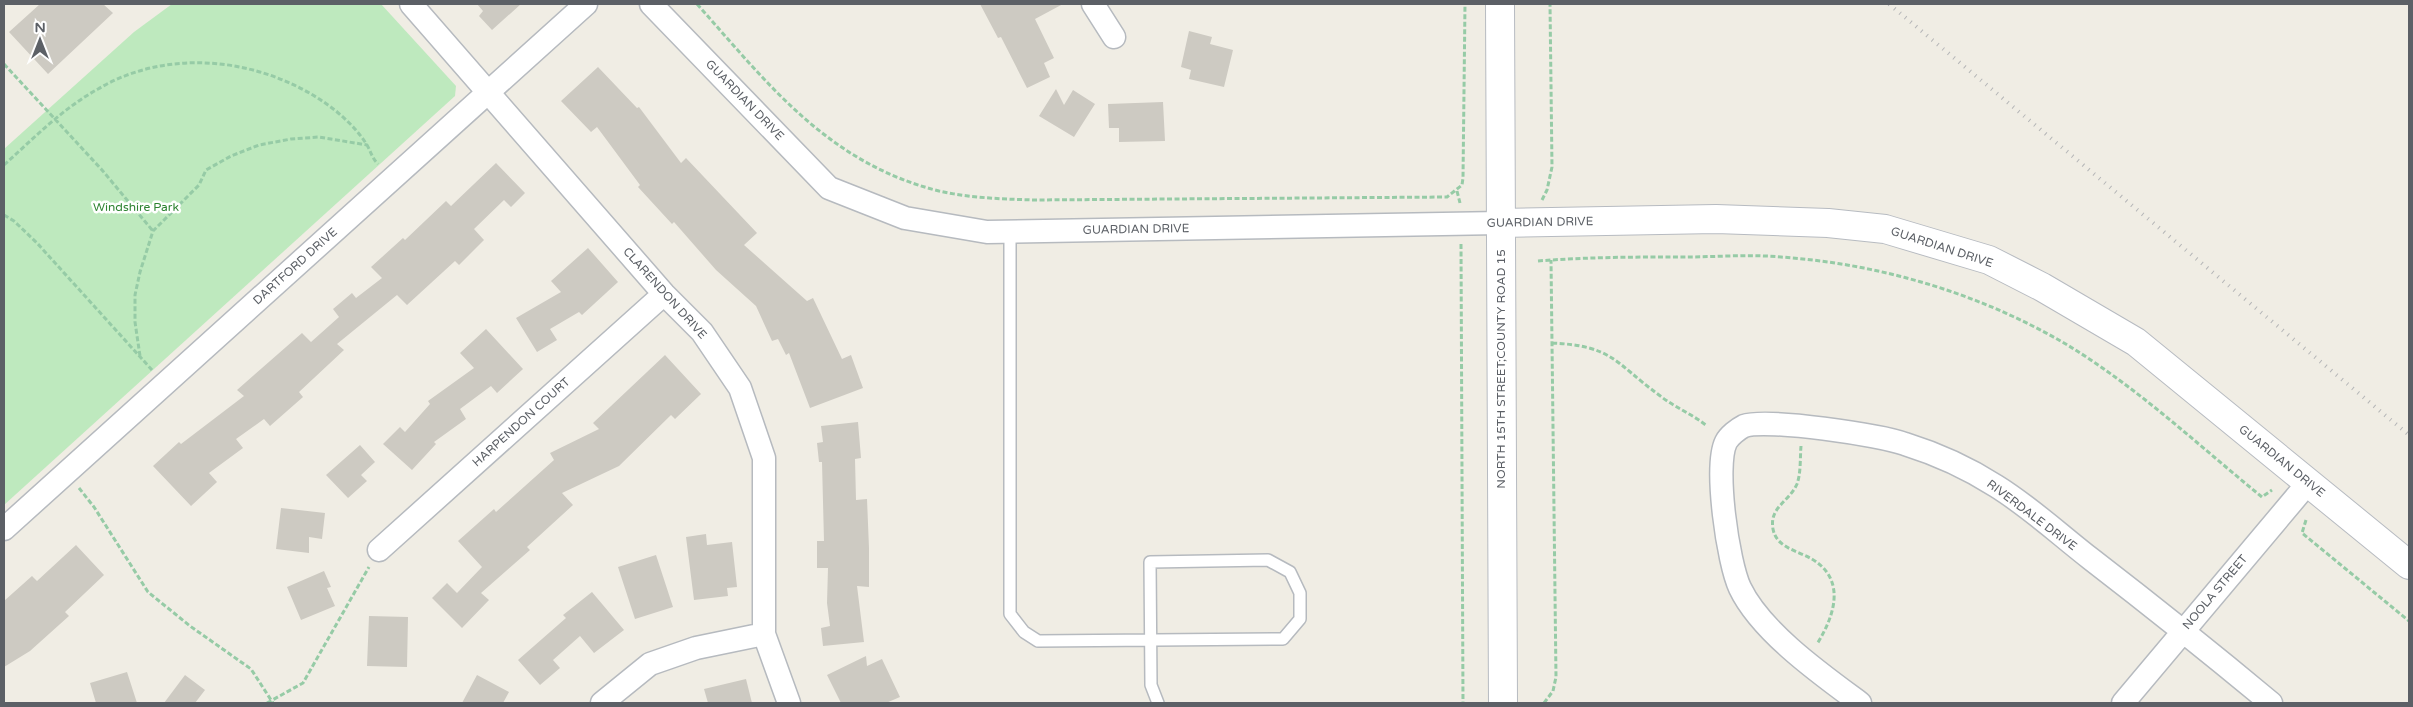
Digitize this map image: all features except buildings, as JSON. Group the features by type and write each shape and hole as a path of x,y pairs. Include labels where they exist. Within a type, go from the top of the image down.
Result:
{"street":[{"name":"CLARENDON DRIVE","path":"411,4 664,294 702,332 740,388 764,458 764,634 789,703"},
{"name":"DARTFORD DRIVE","path":"4,529 586,4"},
{"name":"GUARDIAN DRIVE","path":"651,4 829,188 905,218 987,232 1716,219 1828,223 1885,229 1940,244 1989,260 2042,287 2136,342 2409,565"},
{"path":"1092,4 1114,37"},
{"name":"NORTH 15TH STREET;COUNTY ROAD 15","path":"1500,4 1503,703"},
{"name":"HARPENDON COURT","path":"379,550 664,294"},
{"name":"RIVERDALE DRIVE","path":"1860,703 1789,647 1762,619 1740,589 1730,559 1723,514 1722,461 1726,442 1734,432 1744,426 1760,425 1830,430 1902,442 1946,459 1997,486 2183,630 2271,703"},
{"name":"NOOLA STREET","path":"2123,703 2308,482"},
{"path":"602,703 650,664 696,648 764,634"}],"lane":[{"path":"1010,231 1010,614 1024,632 1038,641 1150,640 1284,638 1300,619 1300,593 1290,572 1268,560 1150,562 1150,640 1151,685 1158,703"}],"path":[{"path":"697,4 775,92 814,129 849,154 893,176 939,191 985,198 1034,200 1447,197 1462,186 1463,178 1465,4"},
{"path":"1541,203 1547,190 1552,167 1550,4"},
{"path":"4,165 55,119 99,88 132,74 163,66 205,62 238,66 275,76 307,92 336,111 357,130 367,145 373,159 392,179"},
{"path":"4,64 102,170 153,231"},
{"path":"140,356 135,322 135,295 153,231 199,186 206,170 231,156 260,145 291,139 319,138 367,145"},
{"path":"1457,191 1462,224 1462,703"},
{"path":"4,215 14,221 37,243 164,383"},
{"path":"1538,261 1779,257 1840,264 1897,276 1946,290 2010,315 2064,344 2120,381 2262,497 2272,490"},
{"path":"1544,703 1554,691 1556,677 1551,260"},
{"path":"1552,343 1580,344 1609,354 1660,396 1690,413 1707,426"},
{"path":"1801,446 1798,482 1774,511 1772,522 1774,535 1779,542 1813,560 1831,579 1834,590 1833,613 1830,623 1815,648"},
{"path":"66,472 94,507 148,592 190,626 251,669 272,702"},
{"path":"2306,517 2302,533 2409,621"},
{"path":"267,703 272,702 303,683 379,550"}],"green space":[{"name":"Windshire Park","path":"172,4 381,4 456,86 455,96 4,505 4,149 134,32"}],"railway":[{"path":"1889,4 2409,435"}]}
